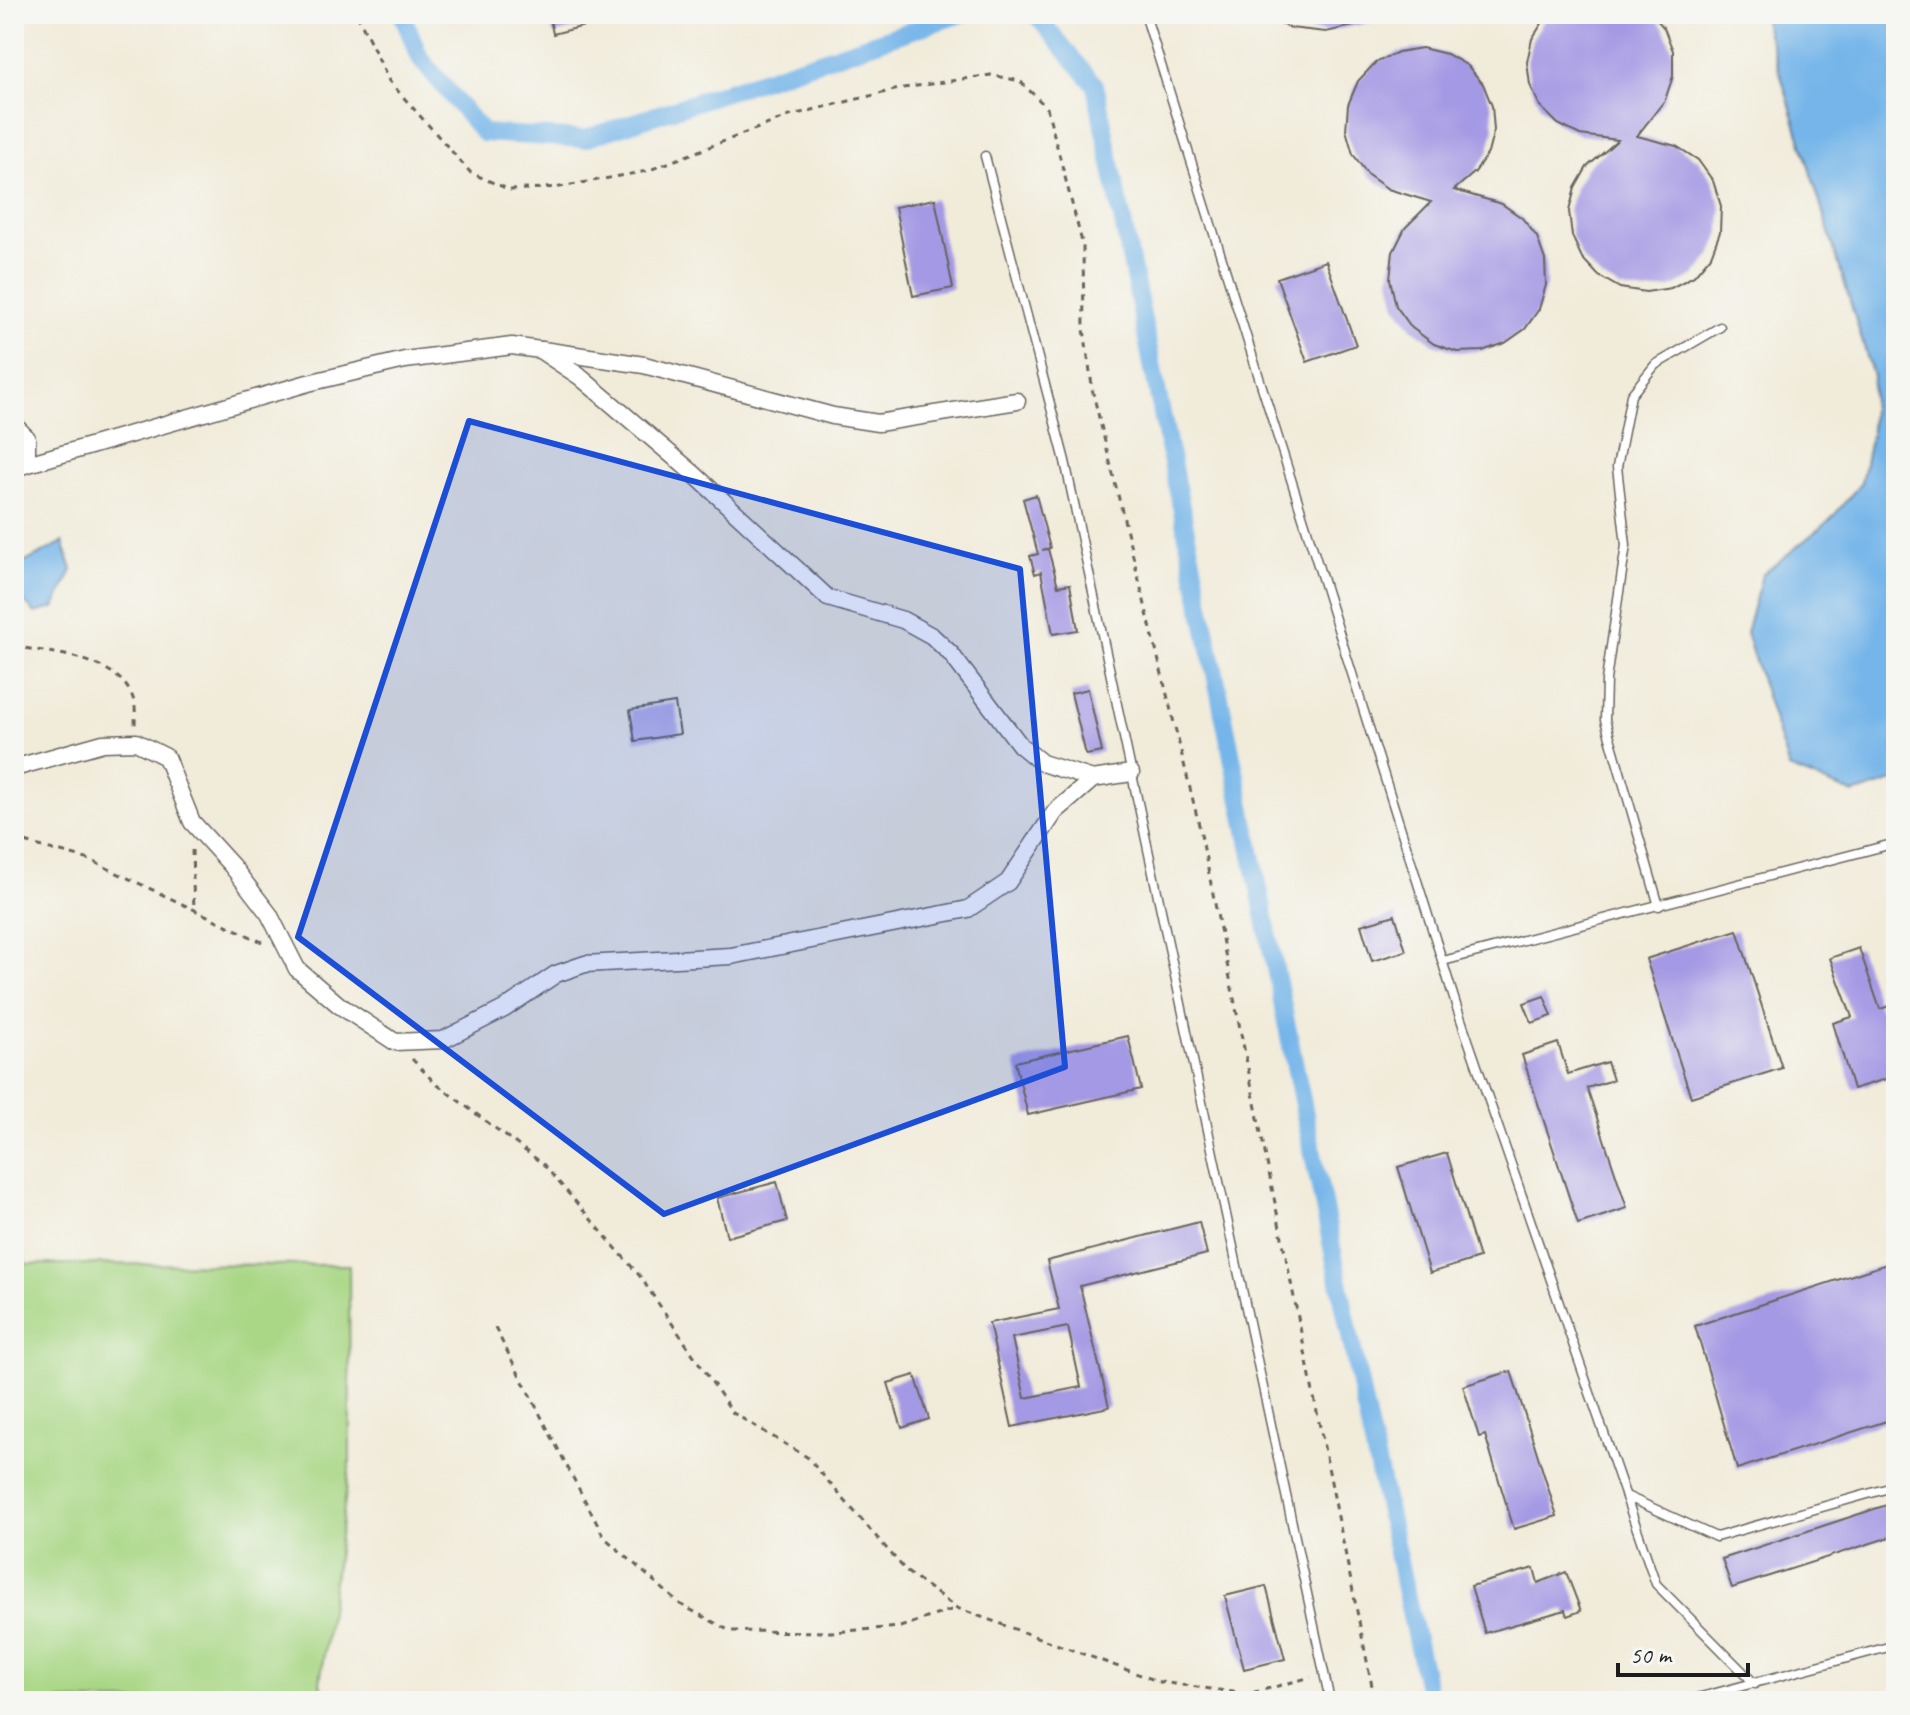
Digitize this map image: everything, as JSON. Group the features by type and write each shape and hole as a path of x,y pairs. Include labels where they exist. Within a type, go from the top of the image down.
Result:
{"street":[{"path":"20,466 308,383 405,360 512,346 644,365 833,416 878,423 1017,401"},
{"path":"540,350 579,376 694,474 828,598 903,620 932,636 951,654 1020,745 1042,763 1093,779 1131,773"},
{"path":"14,425 27,438 20,466"},
{"path":"14,768 103,743 136,742 166,757 192,822 232,866 269,914 297,969 339,1005 395,1042 443,1040 504,1009 556,974 585,964 731,956 968,909 1008,882 1055,812 1093,779"}],"lane":[{"path":"1145,14 1443,961 1656,1584 1755,1684"},
{"path":"985,156 1065,461 1330,1701"},
{"path":"1659,906 1605,720 1606,680 1626,545 1617,467 1631,395 1655,365 1720,327"},
{"path":"1443,961 1896,843"},
{"path":"1626,1496 1716,1537 1896,1486"},
{"path":"1686,1701 1896,1645"}],"path":[{"path":"357,14 389,81 471,173 510,190 560,187 647,171 792,115 903,88 991,75 1020,81 1047,108 1083,246 1084,329 1093,393 1200,829 1375,1701"},
{"path":"14,646 96,663 116,674 134,701 136,742"},
{"path":"192,822 194,911"},
{"path":"14,839 90,860 194,911 245,931 269,946"},
{"path":"395,1042 435,1083 543,1164 639,1275 733,1413 807,1457 907,1572 957,1608 1160,1682 1248,1694 1324,1673"},
{"path":"495,1328 604,1537 680,1604 730,1631 900,1627 957,1608"}],"highlighted area":[{"path":"469,421 1020,569 1065,1067 664,1214 298,937"}],"green space":[{"path":"14,1240 26,1264 349,1265 350,1463 320,1683 324,1701 14,1701"}],"water":[{"path":"1762,14 1896,14 1896,780 1854,794 1789,768 1746,633 1762,575 1831,519 1861,483 1871,434 1873,376"},
{"path":"63,542 72,570 54,608 35,613 14,591 18,566"}],"building":[{"path":"549,14 612,14 612,19 553,34"},
{"path":"1262,14 1380,14 1381,20 1326,32 1290,28"},
{"path":"1548,14 1652,14 1664,28 1673,51 1673,76 1665,100 1637,136 1676,146 1698,160 1713,181 1721,206 1720,232 1711,256 1694,276 1671,288 1646,292 1620,288 1599,276 1582,258 1572,236 1569,211 1575,188 1587,167 1618,140 1580,135 1558,124 1540,106 1530,85 1527,62 1532,39"},
{"path":"1422,48 1447,54 1468,66 1483,84 1492,106 1494,130 1488,153 1475,172 1454,190 1502,204 1522,218 1537,237 1545,260 1546,285 1539,309 1525,329 1505,343 1482,351 1457,352 1434,344 1412,328 1396,306 1390,279 1393,252 1405,228 1431,202 1388,189 1368,175 1353,154 1346,130 1348,105 1358,81 1375,63 1398,52"},
{"path":"935,199 953,288 913,296 895,207"},
{"path":"1326,261 1356,345 1307,362 1277,278"},
{"path":"1036,495 1050,548 1042,550 1048,549 1058,586 1070,584 1078,630 1053,634 1041,572 1035,574 1030,556 1038,554 1023,499"},
{"path":"1088,689 1102,752 1086,755 1071,693"},
{"path":"675,703 680,734 635,741 630,710"},
{"path":"1395,915 1406,951 1372,961 1361,925"},
{"path":"1737,930 1782,1068 1691,1097 1646,959"},
{"path":"1859,948 1880,1009 1896,1004 1896,1076 1853,1089 1833,1023 1852,1017 1830,958"},
{"path":"1544,996 1552,1016 1532,1023 1524,1003"},
{"path":"1128,1036 1141,1089 1028,1115 1015,1062"},
{"path":"1558,1043 1568,1074 1607,1062 1613,1080 1587,1088 1627,1208 1578,1224 1522,1055"},
{"path":"1447,1153 1479,1258 1430,1273 1398,1167"},
{"path":"777,1182 787,1221 727,1237 717,1198"},
{"path":"1199,1222 1207,1254 1080,1286 1109,1407 1012,1427 989,1323 1059,1309 1047,1261","holes":["1068,1327 1081,1387 1025,1398 1012,1338"]},
{"path":"1896,1261 1896,1418 1737,1469 1695,1326"},
{"path":"1511,1371 1557,1516 1514,1529 1485,1435 1479,1437 1463,1386"},
{"path":"915,1375 929,1419 902,1428 888,1383"},
{"path":"1896,1502 1896,1535 1732,1588 1722,1559"},
{"path":"1534,1568 1538,1583 1566,1572 1581,1611 1567,1616 1565,1610 1485,1633 1471,1586"},
{"path":"1266,1586 1285,1659 1244,1669 1225,1596"}],"waterway":[{"path":"402,14 420,58 483,133 584,139 961,14"},
{"path":"1035,14 1095,85 1364,1404 1430,1701"}]}
